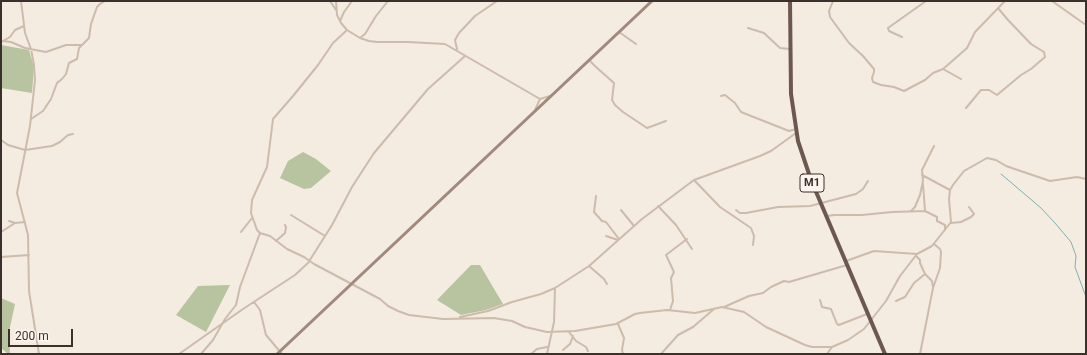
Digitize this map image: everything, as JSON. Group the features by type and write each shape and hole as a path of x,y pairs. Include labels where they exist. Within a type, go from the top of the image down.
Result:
{"highway":[{"name":"M1","path":"790,1 790,94 796,131 807,170 884,354"}],"main road":[{"path":"277,354 281,352 351,284 652,1"}],"street":[{"path":"21,1 26,37 31,49 35,73 31,119 17,191 25,222 29,255 29,291 39,354"},
{"path":"31,119 43,110 51,99 56,84 65,76 69,64 77,59 79,48 89,38 93,18 98,6 105,1"},
{"path":"330,1 337,11"},
{"path":"336,1 340,21 347,30 360,38 377,42 443,43 540,99 551,96"},
{"path":"340,21 344,12 352,1"},
{"path":"360,38 365,34 376,16 388,1"},
{"path":"457,50 455,40 459,33 477,14 497,1"},
{"path":"833,1 829,11 830,17 849,43 874,68 872,78 875,83 906,90 925,80 935,72 943,69 967,48 975,32 1005,1"},
{"path":"902,37 889,31 888,28 926,1"},
{"path":"1052,1 1086,25"},
{"path":"966,108 982,90 989,90 997,95 1021,75 1031,69 1045,56 1044,52 1031,44 998,8"},
{"path":"2,42 10,37 15,30 24,26"},
{"path":"748,28 766,34 780,48 790,49"},
{"path":"347,30 333,43 293,96 273,119 267,168 251,203 252,218 257,230 260,233 270,236 287,249 298,253 380,299 392,308 404,313 443,319 494,318 512,321 538,331 569,332 618,324 637,314 670,310 695,313 722,308 749,296 763,293 771,287 784,281 790,282 847,263 874,251 917,255"},
{"path":"619,32 636,44"},
{"path":"2,42 11,42 21,47 46,52 66,44 82,44"},
{"path":"179,354 295,275 310,261 352,187 374,153 428,89 465,56"},
{"path":"589,60 614,83 612,100 623,112 646,128 666,121"},
{"path":"943,69 961,79"},
{"path":"721,96 725,95 735,103 741,112 789,131 796,131"},
{"path":"534,112 540,99"},
{"path":"459,318 465,315 488,311 555,288 589,266 658,206 694,180 760,156 796,131"},
{"path":"1,140 8,145 25,150 52,146 60,142 68,135 73,134"},
{"path":"925,211 922,170 934,146"},
{"path":"951,223 949,206 950,190 964,171 987,158 996,160 1006,166 1050,181 1077,178 1086,179"},
{"path":"922,175 950,190"},
{"path":"694,180 720,207 751,228 754,236 753,245"},
{"path":"736,210 740,213 746,213 778,207 810,206 821,204 860,192 868,181"},
{"path":"910,211 915,207 920,195 923,181"},
{"path":"596,196 594,212 602,221 606,222 618,240"},
{"path":"658,206 676,225 692,249"},
{"path":"722,308 744,312 766,327 805,345 832,347 857,336 864,330 886,301 900,276 917,255 934,244 951,223 961,222 974,214 968,207"},
{"path":"620,210 634,226"},
{"path":"827,216 925,211 937,217 937,221 945,225 945,230"},
{"path":"292,215 325,236"},
{"path":"241,232 246,228 252,218"},
{"path":"9,221 15,223 25,222"},
{"path":"1,232 15,223"},
{"path":"276,241 285,233 285,225"},
{"path":"201,354 213,340 237,301 240,287 260,233"},
{"path":"606,236 618,240"},
{"path":"670,310 673,301 671,278 674,272 666,255 686,239"},
{"path":"920,354 933,288 940,268 942,256 940,249 934,244"},
{"path":"1,257 29,255"},
{"path":"917,255 920,260 920,266 932,281 933,288"},
{"path":"589,266 604,279 607,284"},
{"path":"896,301 905,297 914,283 925,274"},
{"path":"547,354 554,322 555,288"},
{"path":"820,300 822,306 831,308 837,324 839,325 868,314"},
{"path":"254,302 260,310 266,335 281,352"},
{"path":"661,354 678,334 693,327 714,309"},
{"path":"618,324 624,338 622,350 623,354"},
{"path":"569,332 576,340 586,347 588,352"},
{"path":"563,350 570,344 573,336"},
{"path":"531,354 537,349 548,347"},
{"path":"827,354 832,347"}],"green space":[{"path":"1,45 29,50 34,67 32,93 1,88"},
{"path":"303,152 316,159 331,171 311,188 304,189 280,178 288,161"},
{"path":"471,265 480,265 503,304 486,310 461,315 437,300"},
{"path":"230,285 206,332 176,315 198,286"},
{"path":"1,298 15,304 9,332 10,354 1,348"}],"waterway":[{"path":"1001,174 1041,208 1071,242 1076,256 1075,267 1086,297"}]}
